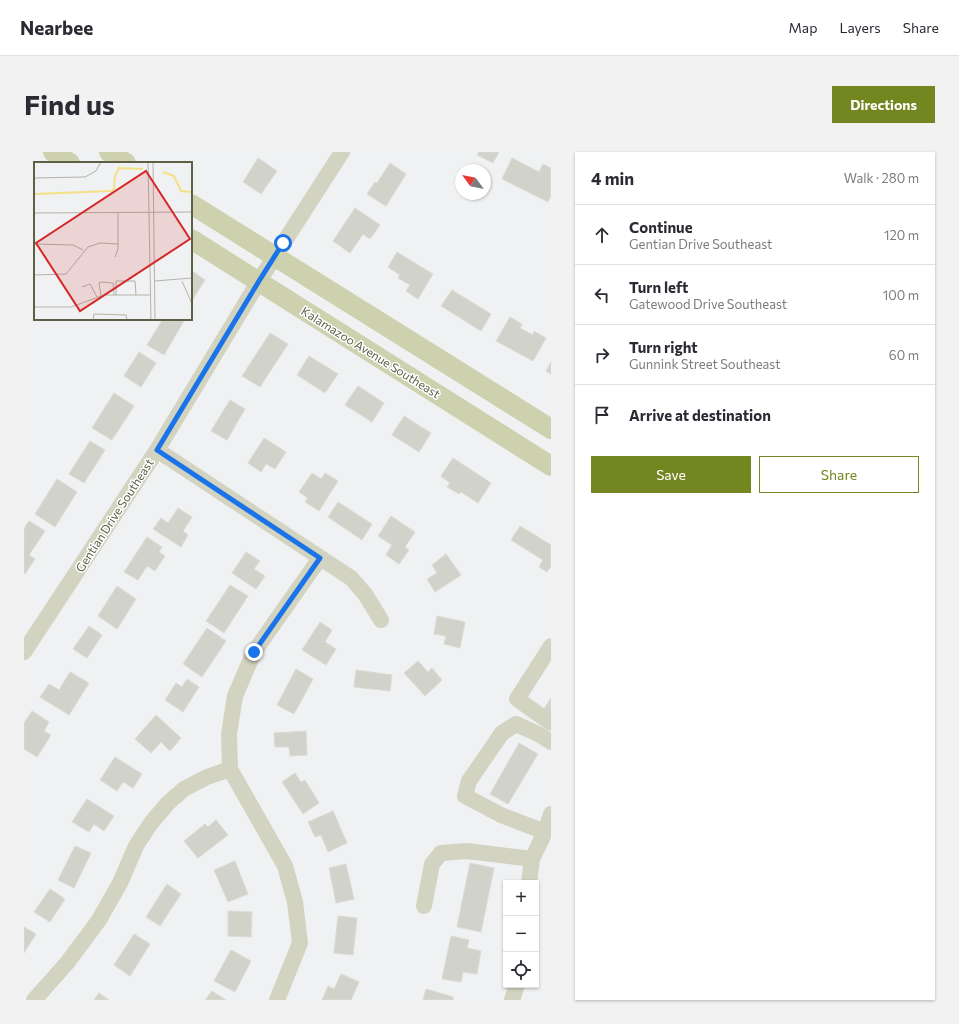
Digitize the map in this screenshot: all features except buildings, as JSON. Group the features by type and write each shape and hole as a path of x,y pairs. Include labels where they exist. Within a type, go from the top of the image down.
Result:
{"main road":[{"path":"52,152 68,162"},
{"path":"109,152 124,162"},
{"path":"192,205 551,429"},
{"name":"Kalamazoo Avenue Southeast","path":"192,240 551,466"}],"street":[{"name":"Gentian Drive Southeast","path":"24,652 157,450 259,281 342,152"},
{"path":"157,450 350,578 359,586 381,620"},
{"path":"277,1000 300,943 295,902 285,866 230,769 229,734 235,696 254,652 320,558"},
{"path":"551,646 517,699 551,723"},
{"path":"545,832 501,815 465,796 469,780 502,733 516,724 551,742"},
{"path":"34,1000 67,963 100,920 120,883 136,846 151,823 168,802 184,789 207,777 230,769"},
{"path":"529,880 532,859 545,832 551,814"},
{"path":"424,906 432,864 441,853 467,851 532,859"},
{"path":"512,1000 516,988"}],"route":[{"path":"254,652 320,558 157,450 283,243"}]}
